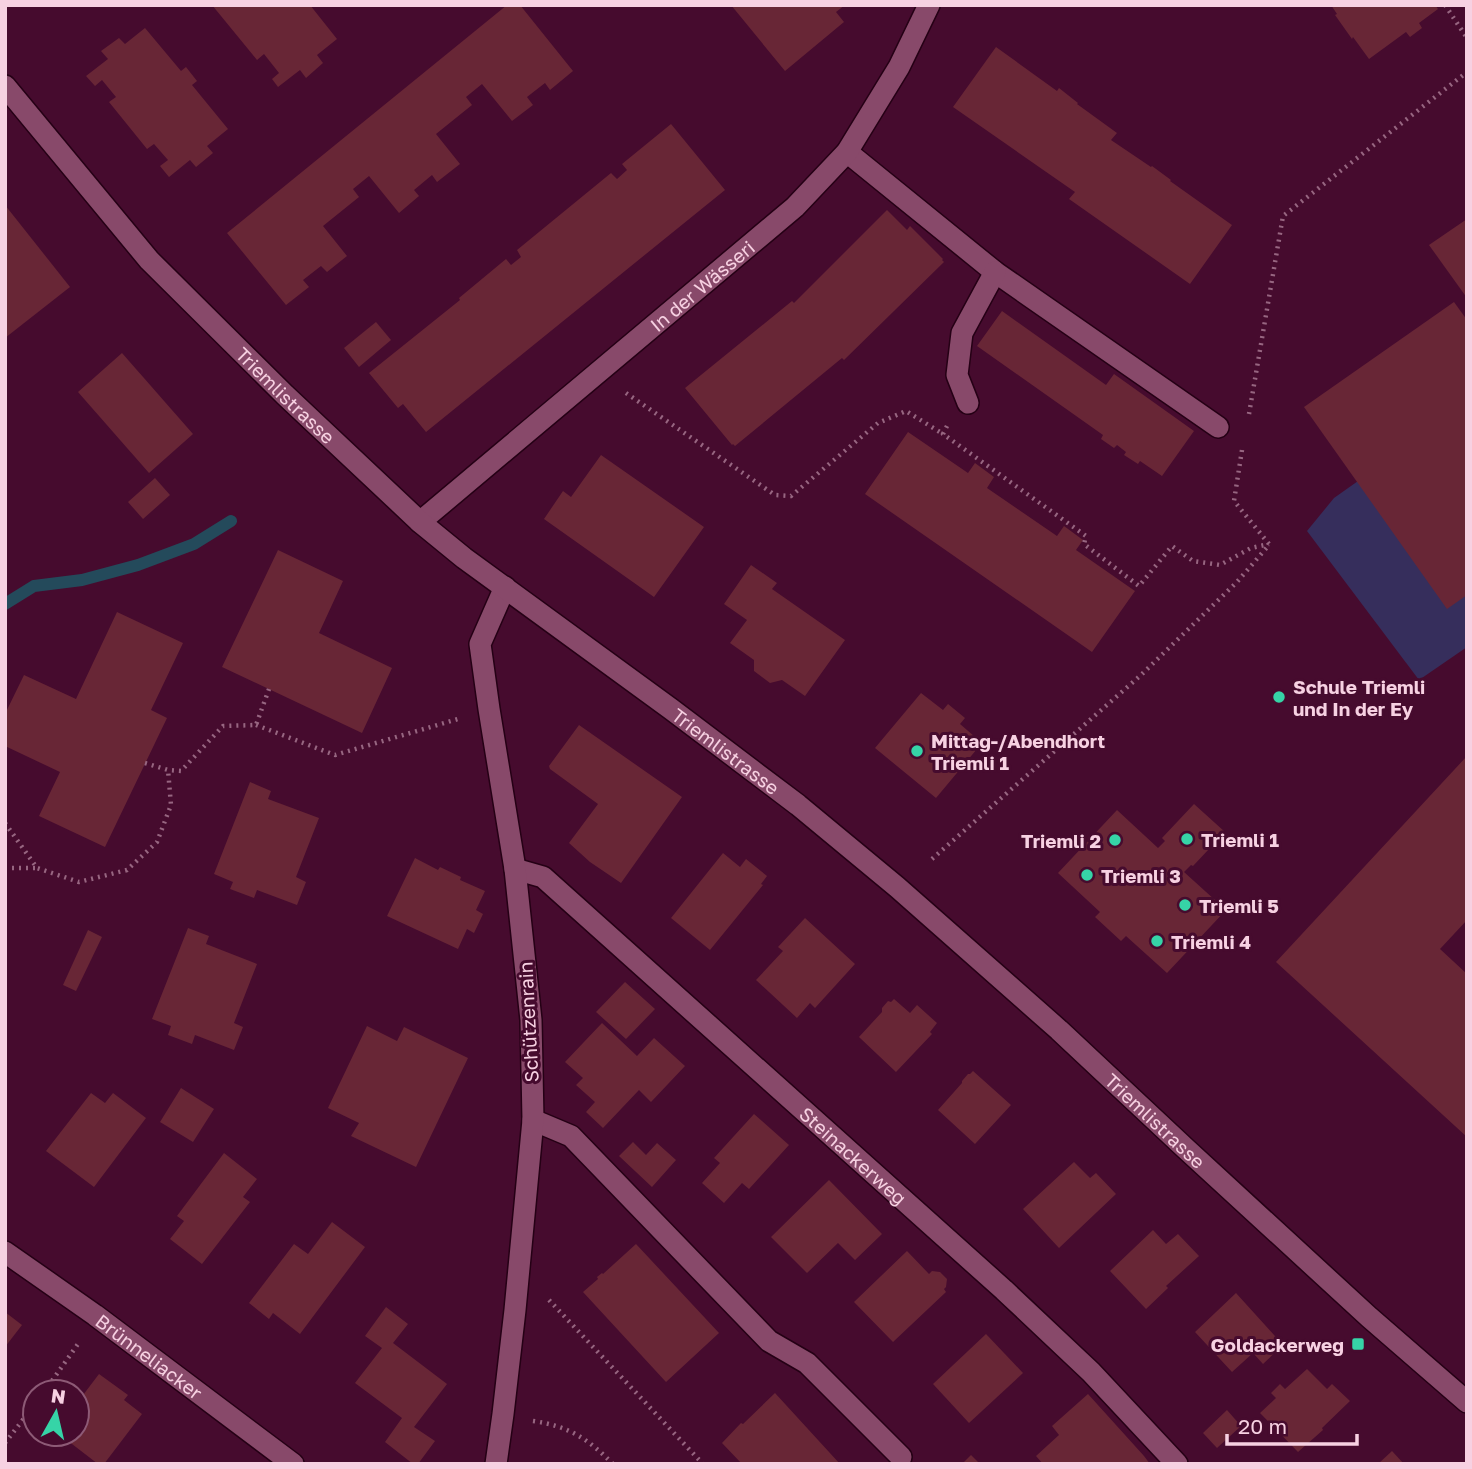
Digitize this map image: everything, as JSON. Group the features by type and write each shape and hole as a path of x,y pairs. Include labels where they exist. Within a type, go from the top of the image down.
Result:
{"street":[{"name":"In der Wässeri","path":"420,522 795,207 847,152 899,67 929,5"},
{"name":"Triemlistrasse","path":"7,91 149,260 285,396 420,522 464,558 798,805 897,887 1059,1030 1370,1317 1467,1402"},
{"path":"847,152 995,272 1218,427"},
{"path":"960,410 957,375 962,333 995,272"},
{"name":"Schützenrain","path":"496,1464 516,1310 533,1120 531,1020 515,869 480,644 505,587"},
{"name":"Steinackerweg","path":"515,869 543,877 1004,1290 1091,1372 1177,1464"},
{"path":"533,1120 571,1136 769,1341 807,1363 901,1457"},
{"name":"Brünneliacker","path":"5,1252 95,1315 293,1464"}],"path":[{"path":"1445,5 1467,38"},
{"path":"1248,419 1283,216 1467,72"},
{"path":"620,389 775,495 791,496 878,423 906,411 943,434 1086,537 1084,544 1139,586 1172,546 1193,561 1220,565 1251,548 1269,544"},
{"path":"943,434 960,410"},
{"path":"1243,446 1234,501 1269,544"},
{"path":"932,859 1141,675 1237,582 1269,544"},
{"path":"256,725 269,689"},
{"path":"145,763 181,771 223,726 256,725 335,755 458,719"},
{"path":"5,868 37,868 79,882 127,870 158,842 171,805 168,770"},
{"path":"5,823 37,868"},
{"path":"544,1294 703,1464"},
{"path":"54,1378 79,1341"},
{"path":"503,1414 554,1423 579,1434 613,1464"},
{"path":"5,1443 21,1422"}],"shaded area":[{"path":"1467,404 1467,647 1419,680 1307,531 1334,498"}],"building":[{"path":"212,5 310,5 337,39 317,55 323,63 306,78 300,70 278,87 272,79 279,73 264,54 257,60"},
{"path":"507,5 520,5 573,71 550,90 545,83 527,97 533,105 512,121 482,84 466,97 472,105 436,134 460,164 437,182 432,175 414,190 419,196 399,213 369,176 353,189 359,197 323,226 347,256 327,272 321,266 303,280 309,287 286,305 227,233"},
{"path":"731,5 845,5 836,12 844,22 785,71"},
{"path":"1331,5 1435,5 1438,9 1419,23 1422,28 1410,37 1406,32 1369,59 1335,15 1337,14"},
{"path":"145,28 181,71 186,67 197,81 192,85 228,129 207,146 213,153 196,167 190,160 169,177 160,166 168,160 154,144 147,149 109,102 116,97 102,80 95,86 86,76 108,59 101,51 119,38 125,44"},
{"path":"996,47 1057,91 1059,88 1117,133 1111,140 1152,166 1232,225 1190,284 1069,199 1075,192 953,107"},
{"path":"671,124 725,190 426,432 403,404 398,408 369,373 506,259 511,265 521,257 517,250 611,173 617,179 627,170 622,164"},
{"path":"5,205 70,287 5,338"},
{"path":"887,210 907,230 910,226 944,262 844,360 842,358 735,446 732,445 685,388 792,301 794,303"},
{"path":"1467,219 1467,298 1429,245"},
{"path":"1454,302 1467,320 1467,595 1447,609 1304,407"},
{"path":"1002,311 1106,385 1114,374 1194,431 1162,476 1140,461 1138,464 1124,455 1126,452 1117,445 1114,448 1101,439 1103,435 977,346"},
{"path":"376,322 391,340 359,367 344,348"},
{"path":"122,353 193,434 149,473 78,392"},
{"path":"908,432 968,473 975,463 994,477 987,488 1057,536 1064,526 1083,540 1076,550 1135,591 1092,652 865,494"},
{"path":"601,455 704,527 654,597 544,519 563,491 571,497"},
{"path":"155,478 170,495 143,519 128,502"},
{"path":"278,550 343,581 319,633 392,668 362,733 222,667"},
{"path":"751,565 777,583 772,589 845,640 805,696 782,680 770,683 754,671 754,660 730,643 747,620 724,604"},
{"path":"117,612 183,643 151,710 167,718 105,847 39,816 60,772 5,746 5,714 24,675 76,699"},
{"path":"921,693 943,710 948,704 965,718 960,724 982,743 936,798 875,748"},
{"path":"579,725 682,797 621,883 590,862 569,843 598,804 549,766"},
{"path":"1467,756 1467,920 1440,949 1467,974 1467,1137 1276,962"},
{"path":"250,782 271,791 268,799 319,818 296,877 306,882 297,905 257,890 254,898 230,889 233,882 214,874"},
{"path":"1194,804 1225,832 1184,872 1226,910 1167,973 1126,936 1121,941 1095,917 1100,912 1058,873 1117,810 1158,848 1165,841 1162,838"},
{"path":"723,853 740,867 746,859 767,876 761,884 763,885 710,950 671,918"},
{"path":"415,858 438,870 440,867 485,891 476,910 483,914 474,933 467,929 458,949 387,916"},
{"path":"805,918 855,964 815,1008 810,1003 797,1018 756,980 783,951 778,947"},
{"path":"188,928 209,936 206,944 257,964 234,1023 243,1027 234,1050 195,1035 192,1044 168,1035 171,1026 152,1019"},
{"path":"88,930 102,937 76,991 63,985"},
{"path":"625,982 655,1009 626,1039 596,1012"},
{"path":"894,999 910,1013 917,1005 937,1023 930,1032 932,1034 896,1072 859,1037 882,1012 888,1001"},
{"path":"602,1023 637,1056 654,1038 685,1066 651,1102 639,1090 603,1128 586,1112 595,1102 576,1085 583,1078 565,1062"},
{"path":"367,1026 397,1041 404,1027 468,1058 416,1167 351,1136 359,1123 328,1108"},
{"path":"973,1071 1011,1105 975,1144 938,1110"},
{"path":"181,1088 214,1109 193,1142 160,1122"},
{"path":"91,1093 105,1103 113,1093 146,1118 94,1187 46,1151"},
{"path":"754,1114 789,1145 749,1189 742,1183 724,1203 702,1183 720,1163 714,1158"},
{"path":"633,1142 646,1155 657,1143 676,1160 652,1187 619,1156"},
{"path":"224,1153 257,1179 243,1197 250,1202 202,1264 170,1239 184,1221 177,1216"},
{"path":"1074,1162 1090,1178 1096,1173 1116,1194 1059,1248 1023,1209"},
{"path":"829,1180 882,1234 855,1260 838,1243 807,1273 771,1237"},
{"path":"332,1222 365,1247 300,1334 273,1313 269,1319 249,1303 294,1244 308,1254"},
{"path":"1153,1230 1166,1244 1178,1234 1199,1256 1166,1286 1168,1288 1146,1309 1110,1271"},
{"path":"636,1244 719,1333 666,1382 583,1292"},
{"path":"907,1251 929,1274 932,1271 940,1272 947,1279 944,1289 946,1292 893,1342 854,1302"},
{"path":"1236,1293 1283,1345 1263,1364 1253,1353 1232,1372 1195,1332"},
{"path":"386,1307 408,1324 393,1343 447,1384 414,1427 435,1441 418,1464 413,1464 385,1442 402,1418 355,1383 382,1348 365,1336"},
{"path":"5,1312 22,1325 5,1347"},
{"path":"986,1334 1023,1373 969,1423 933,1384"},
{"path":"1307,1369 1327,1389 1332,1384 1350,1401 1298,1452 1260,1413 1276,1398 1271,1393 1280,1384 1285,1389"},
{"path":"99,1374 128,1395 124,1400 142,1414 104,1464 98,1464 77,1448 91,1448 91,1385"},
{"path":"775,1393 840,1464 742,1464 722,1443"},
{"path":"1088,1394 1150,1464 1043,1464 1036,1456 1059,1435 1052,1426"},
{"path":"1227,1410 1241,1426 1217,1448 1203,1433"},
{"path":"1392,1451 1404,1464 1378,1464"},
{"path":"971,1455 980,1464 962,1464"}],"waterway":[{"path":"5,604 34,586 82,580 138,565 194,544 231,521"}],"place":[{"name":"Schule Triemli und In der Ey","path":"1279,697"},
{"name":"Mittag-/Abendhort Triemli 1","path":"917,751"},
{"name":"Triemli 1","path":"1187,839"},
{"name":"Triemli 2","path":"1115,840"},
{"name":"Triemli 3","path":"1087,875"},
{"name":"Triemli 5","path":"1185,905"},
{"name":"Triemli 4","path":"1157,941"},
{"name":"Goldackerweg","path":"1358,1344"}]}
